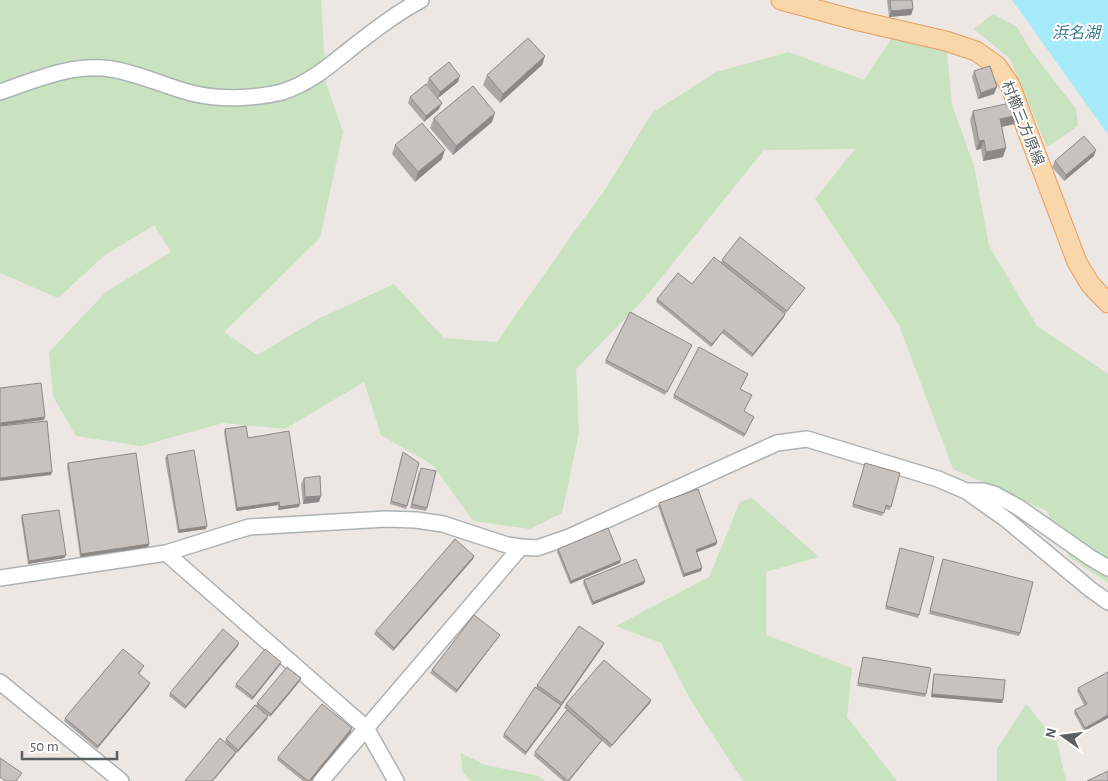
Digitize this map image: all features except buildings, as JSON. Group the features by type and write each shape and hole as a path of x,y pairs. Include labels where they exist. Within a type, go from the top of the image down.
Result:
{"main road":[{"name":"村櫛三方原線","path":"781,0 976,50 997,66 1010,85 1077,262 1090,284 1108,303"}],"street":[{"path":"0,92 56,73 92,68 116,70 199,94 242,97 271,94 296,87 311,80 389,19 421,0"},
{"path":"1,579 166,553 249,527 386,519 416,520 443,524 507,545 537,548 569,537 777,443 807,439 938,479 966,491 1007,520 1108,602"},
{"path":"966,491 983,491 994,494 1018,507 1108,568"},
{"path":"322,781 521,547"},
{"path":"166,553 366,728 396,781"},
{"path":"0,682 121,781"}],"green space":[{"path":"0,0 321,0 326,83 343,132 320,238 224,332 257,355 318,319 394,284 444,338 497,342 605,190 652,113 716,72 789,52 864,80 893,36 947,52 952,105 974,166 989,246 1037,326 1108,374 1108,583 1069,557 1047,511 953,469 899,325 815,199 855,149 764,150 644,299 576,369 579,433 562,513 530,529 473,521 433,465 381,435 364,382 285,429 223,423 141,446 76,436 53,396 49,352 106,292 171,252 154,225 104,256 58,298 0,273"},
{"path":"993,14 1017,27 1032,52 1076,109 1078,126 1047,147 1010,59 974,29"},
{"path":"752,498 819,557 766,572 766,635 852,668 847,717 897,781 743,781 691,701 661,643 616,626 709,577 740,502"},
{"path":"1026,704 1057,742 1066,781 997,781 997,749"},
{"path":"461,753 485,765 539,776 545,781 471,781 462,771"}],"water":[{"name":"浜名湖","path":"1012,0 1108,0 1108,134 1104,129"}]}
